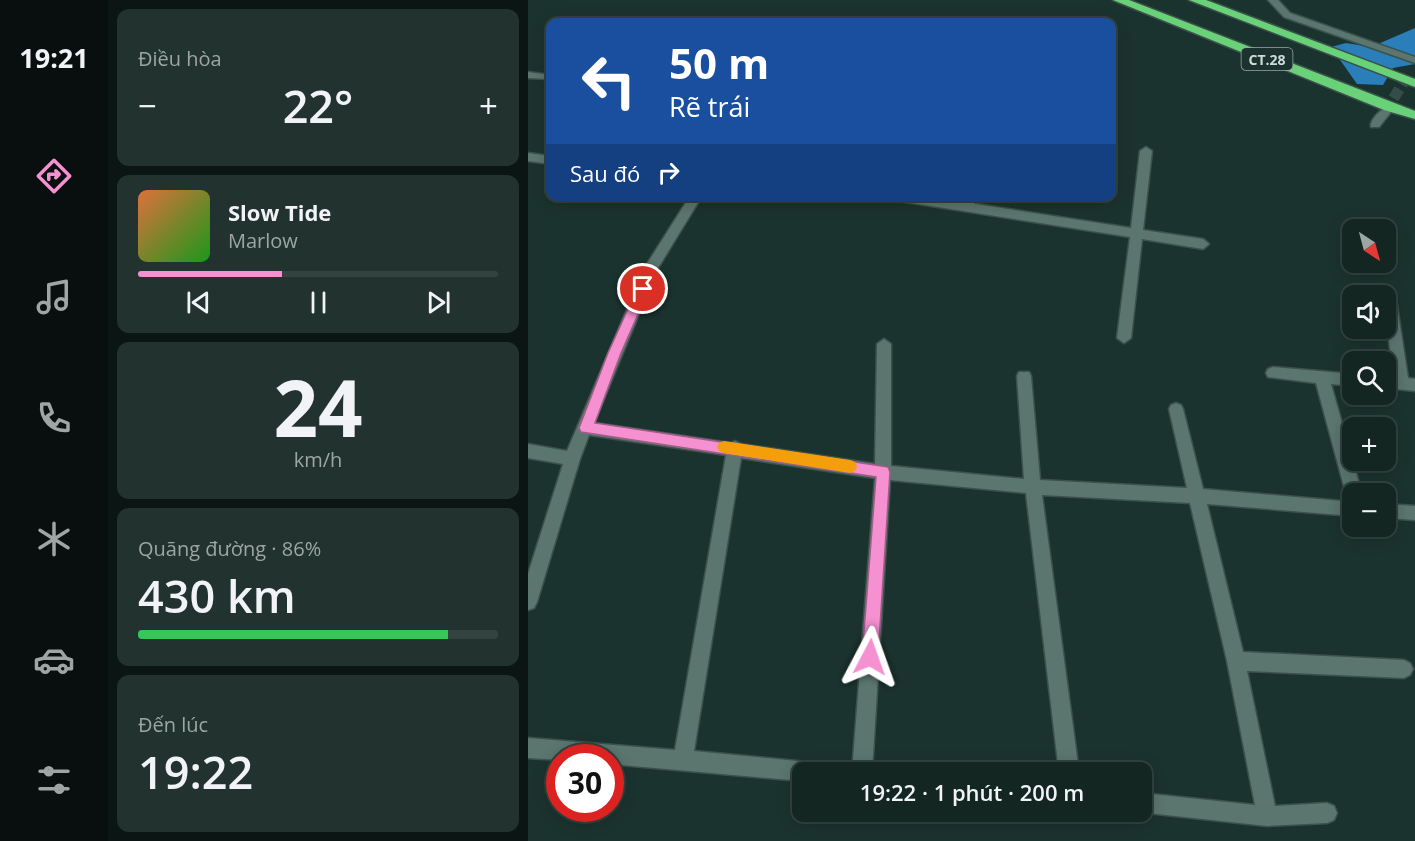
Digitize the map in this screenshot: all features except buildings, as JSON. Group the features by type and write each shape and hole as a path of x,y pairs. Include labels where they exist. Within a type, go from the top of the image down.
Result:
{"highway":[{"name":"CT.28","path":"1119,0 1389,107 1415,115"},
{"name":"CT.28","path":"1195,0 1414,70"}],"street":[{"path":"1273,0 1287,15 1414,70"},
{"path":"1376,125 1385,112"},
{"path":"1124,338 1146,151"},
{"path":"528,157 546,159"},
{"path":"528,602 572,459 615,353 652,267 693,201"},
{"path":"970,202 1203,244"},
{"path":"1395,339 1401,384"},
{"path":"863,762 883,472 884,344"},
{"path":"1273,373 1342,379"},
{"path":"1024,376 1033,487 1068,762"},
{"path":"1322,378 1351,483"},
{"path":"1176,409 1236,661 1267,816"},
{"path":"586,428 735,448 883,472 1033,487 1197,496 1342,508"},
{"path":"683,760 735,448"},
{"path":"528,451 572,459"},
{"path":"1396,512 1415,513"},
{"path":"1236,661 1404,669"},
{"path":"528,748 792,771"},
{"path":"1152,804 1267,816 1327,813"}],"lane":[{"path":"528,75 546,77"}],"water":[{"path":"1415,28 1415,64 1393,68 1383,85 1357,84 1331,47 1346,43 1371,47"}],"tunnel":[{"path":"1385,112 1410,72"}],"slow traffic":[{"path":"724,447 850,467"}],"route":[{"path":"643,289 586,428 735,448 883,472 870,657"}]}
